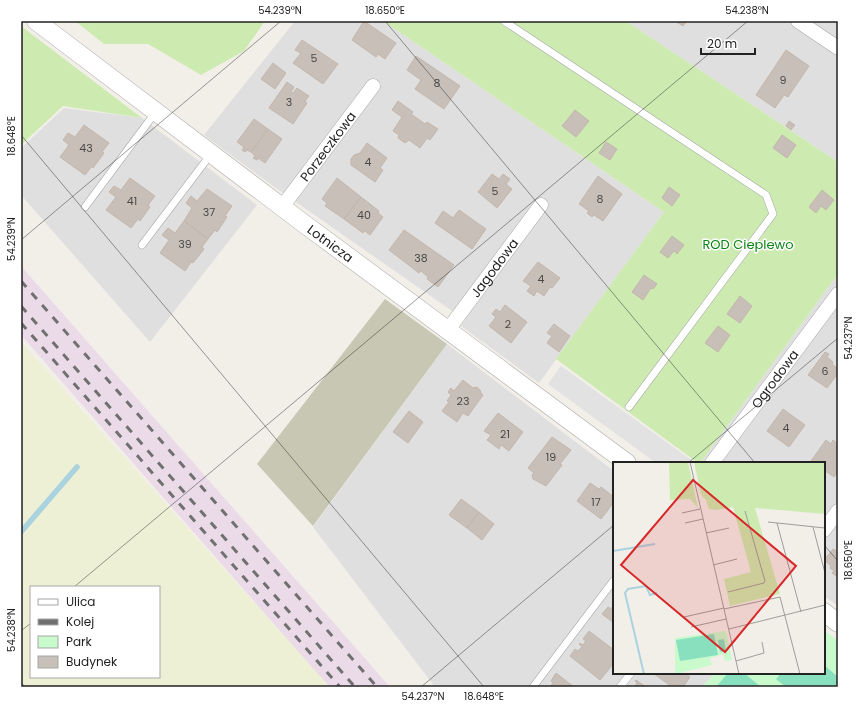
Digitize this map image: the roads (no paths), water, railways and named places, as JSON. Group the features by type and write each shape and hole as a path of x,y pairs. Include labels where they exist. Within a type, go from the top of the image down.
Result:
{"street":[{"name":"Lotnicza","path":"36,21 155,113 626,462"},
{"path":"798,21 838,48"},
{"name":"Porzeczkowa","path":"282,207 373,86"},
{"name":"Jagodowa","path":"448,331 541,205"},
{"name":"Ogrodowa","path":"713,462 838,294"},
{"path":"825,529 838,511"},
{"path":"825,613 838,622"}],"lane":[{"path":"504,21 766,195 773,214 629,407"},
{"path":"85,207 155,113"},
{"path":"142,245 211,154"},
{"path":"533,687 613,581"},
{"path":"620,687 630,674"}],"waterway":[{"path":"21,532 77,467"}],"railway":[{"path":"21,281 377,687"},
{"path":"21,306 355,687"},
{"path":"21,323 340,687"}],"park label":[{"name":"ROD Cieplewo","path":"748,244"}]}
